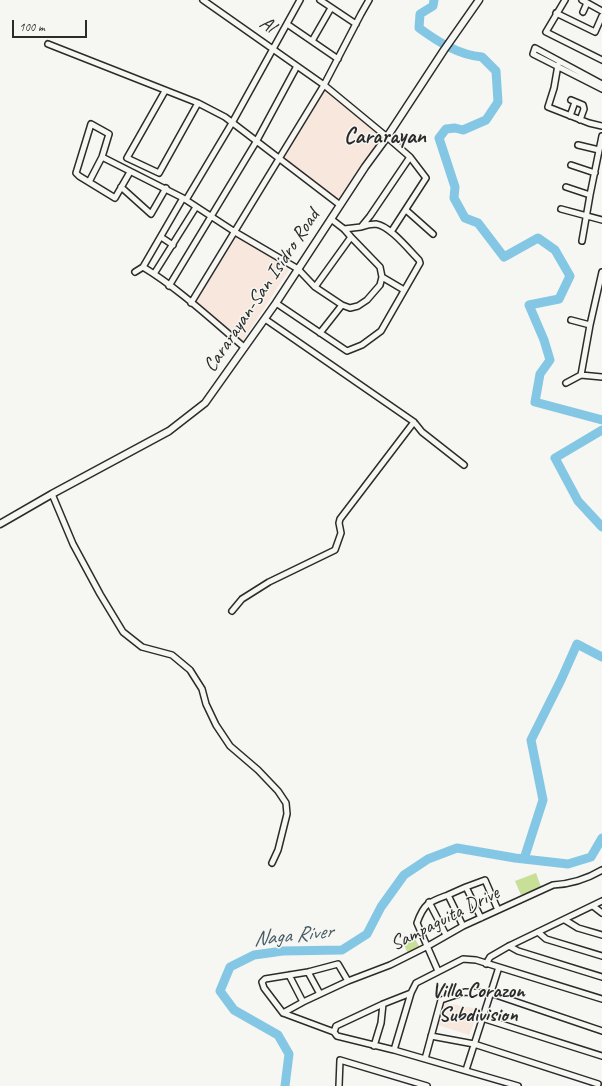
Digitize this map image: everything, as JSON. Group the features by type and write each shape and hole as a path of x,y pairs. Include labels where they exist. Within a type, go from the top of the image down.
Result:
{"main road":[{"name":"Cararayan-San Isidro Road","path":"0,524 52,494 169,431 205,403 276,303 340,205 479,0"}],"street":[{"name":"Al","path":"203,0 324,85 410,157 426,178 406,210"},
{"path":"135,272 143,268 232,123 300,0"},
{"path":"320,0 356,24"},
{"path":"191,303 324,85 369,0"},
{"path":"565,0 546,32 602,60"},
{"path":"583,12 585,1 602,11"},
{"path":"312,42 331,8"},
{"path":"556,13 595,32 602,16"},
{"path":"287,24 338,59"},
{"path":"48,44 198,103 225,117 340,205"},
{"path":"602,84 535,48 533,54 602,90"},
{"path":"560,61 557,67 554,88 548,107 589,124 602,126"},
{"path":"169,286 256,142 297,66"},
{"path":"166,91 127,158 159,173 198,103"},
{"path":"570,116 573,101 582,105 584,109 580,120"},
{"path":"89,182 102,157 109,134 91,124 76,173 79,176 115,198 130,172"},
{"path":"582,241 602,136"},
{"path":"578,145 599,150"},
{"path":"102,157 130,172 166,188 185,199 235,232 298,269 315,287 342,305 350,308 358,306 368,300 380,285 382,277 380,267 344,228 331,219"},
{"path":"361,227 410,157"},
{"path":"571,165 595,173"},
{"path":"121,187 151,214 166,188"},
{"path":"566,187 590,195"},
{"path":"154,274 196,207"},
{"path":"560,209 602,220"},
{"path":"391,232 406,210 433,234"},
{"path":"276,303 347,351 362,344 381,332 420,264 419,260 391,232 381,226 375,224 344,228"},
{"path":"161,237 173,245"},
{"path":"315,287 351,237"},
{"path":"143,268 154,274 244,347"},
{"path":"582,375 590,325 602,272"},
{"path":"382,277 404,290"},
{"path":"320,334 342,305"},
{"path":"265,319 414,422 422,432 464,465"},
{"path":"571,320 590,325"},
{"path":"566,384 582,375 602,377"},
{"path":"232,611 242,599 269,582 334,550 341,533 339,523 340,519 414,422"},
{"path":"52,494 73,544 100,594 123,632 142,647 172,656 190,670 202,689 206,704 216,725 230,746 258,770 278,791 286,802 287,814 278,850 272,863"},
{"name":"Sampaguita Drive","path":"283,1013 348,981 390,964 428,946 463,926 553,885 568,884 592,876 602,870"},
{"path":"438,971 417,923 422,911 429,902 485,880 498,910"},
{"path":"466,887 481,918"},
{"path":"448,895 463,926"},
{"path":"486,964 490,956 602,901"},
{"path":"429,902 446,935"},
{"path":"593,906 602,913"},
{"path":"565,920 578,928 602,935"},
{"path":"538,932 546,939 602,956"},
{"path":"509,946 518,951 602,977"},
{"path":"394,1050 411,993 416,983 463,959 476,960 602,999"},
{"path":"348,981 338,964 308,972 265,979 262,982 264,988 283,1013 334,1032 337,1036 394,1050 518,1086"},
{"path":"466,1070 499,967"},
{"path":"308,972 320,994"},
{"path":"289,975 303,1002"},
{"path":"425,1059 441,1000 466,992 490,992 602,1031"},
{"path":"334,1032 336,1026 383,1004 411,993"},
{"path":"374,1046 381,1023 383,1004"},
{"path":"482,1018 602,1056"},
{"path":"431,1036 474,1044 598,1083"},
{"path":"339,1086 340,1060 427,1086"}],"shaded area":[{"path":"325,89 383,137 338,200 283,158"},
{"path":"236,234 289,270 242,342 193,302"},
{"path":"442,1002 477,1009 477,1015 469,1035 435,1024"}],"green space":[{"path":"536,873 541,887 521,895 515,881"},
{"path":"413,935 420,948 408,954 402,940"}],"waterway":[{"path":"434,0 433,6 420,14 419,28 457,51 482,57 496,71 498,102 486,120 463,130 455,128 446,129 439,138 455,187 454,198 465,218 478,223 504,257 538,238 555,250 570,276 559,299 529,305 544,340 550,360 540,374 535,402 602,420"},
{"path":"602,430 555,458 578,501 602,527"},
{"path":"524,859 543,800 531,740 577,644 602,657"},
{"name":"Naga River","path":"285,1086 289,1054 278,1035 234,1010 220,991 230,967 254,955 283,951 342,950 367,934 381,907 404,875 428,859 457,848 515,858 568,864 591,857 602,838"}],"district":[{"name":"Cararayan","path":"385,137"},
{"name":"Villa Corazon Subdivision","path":"478,1003"}]}
